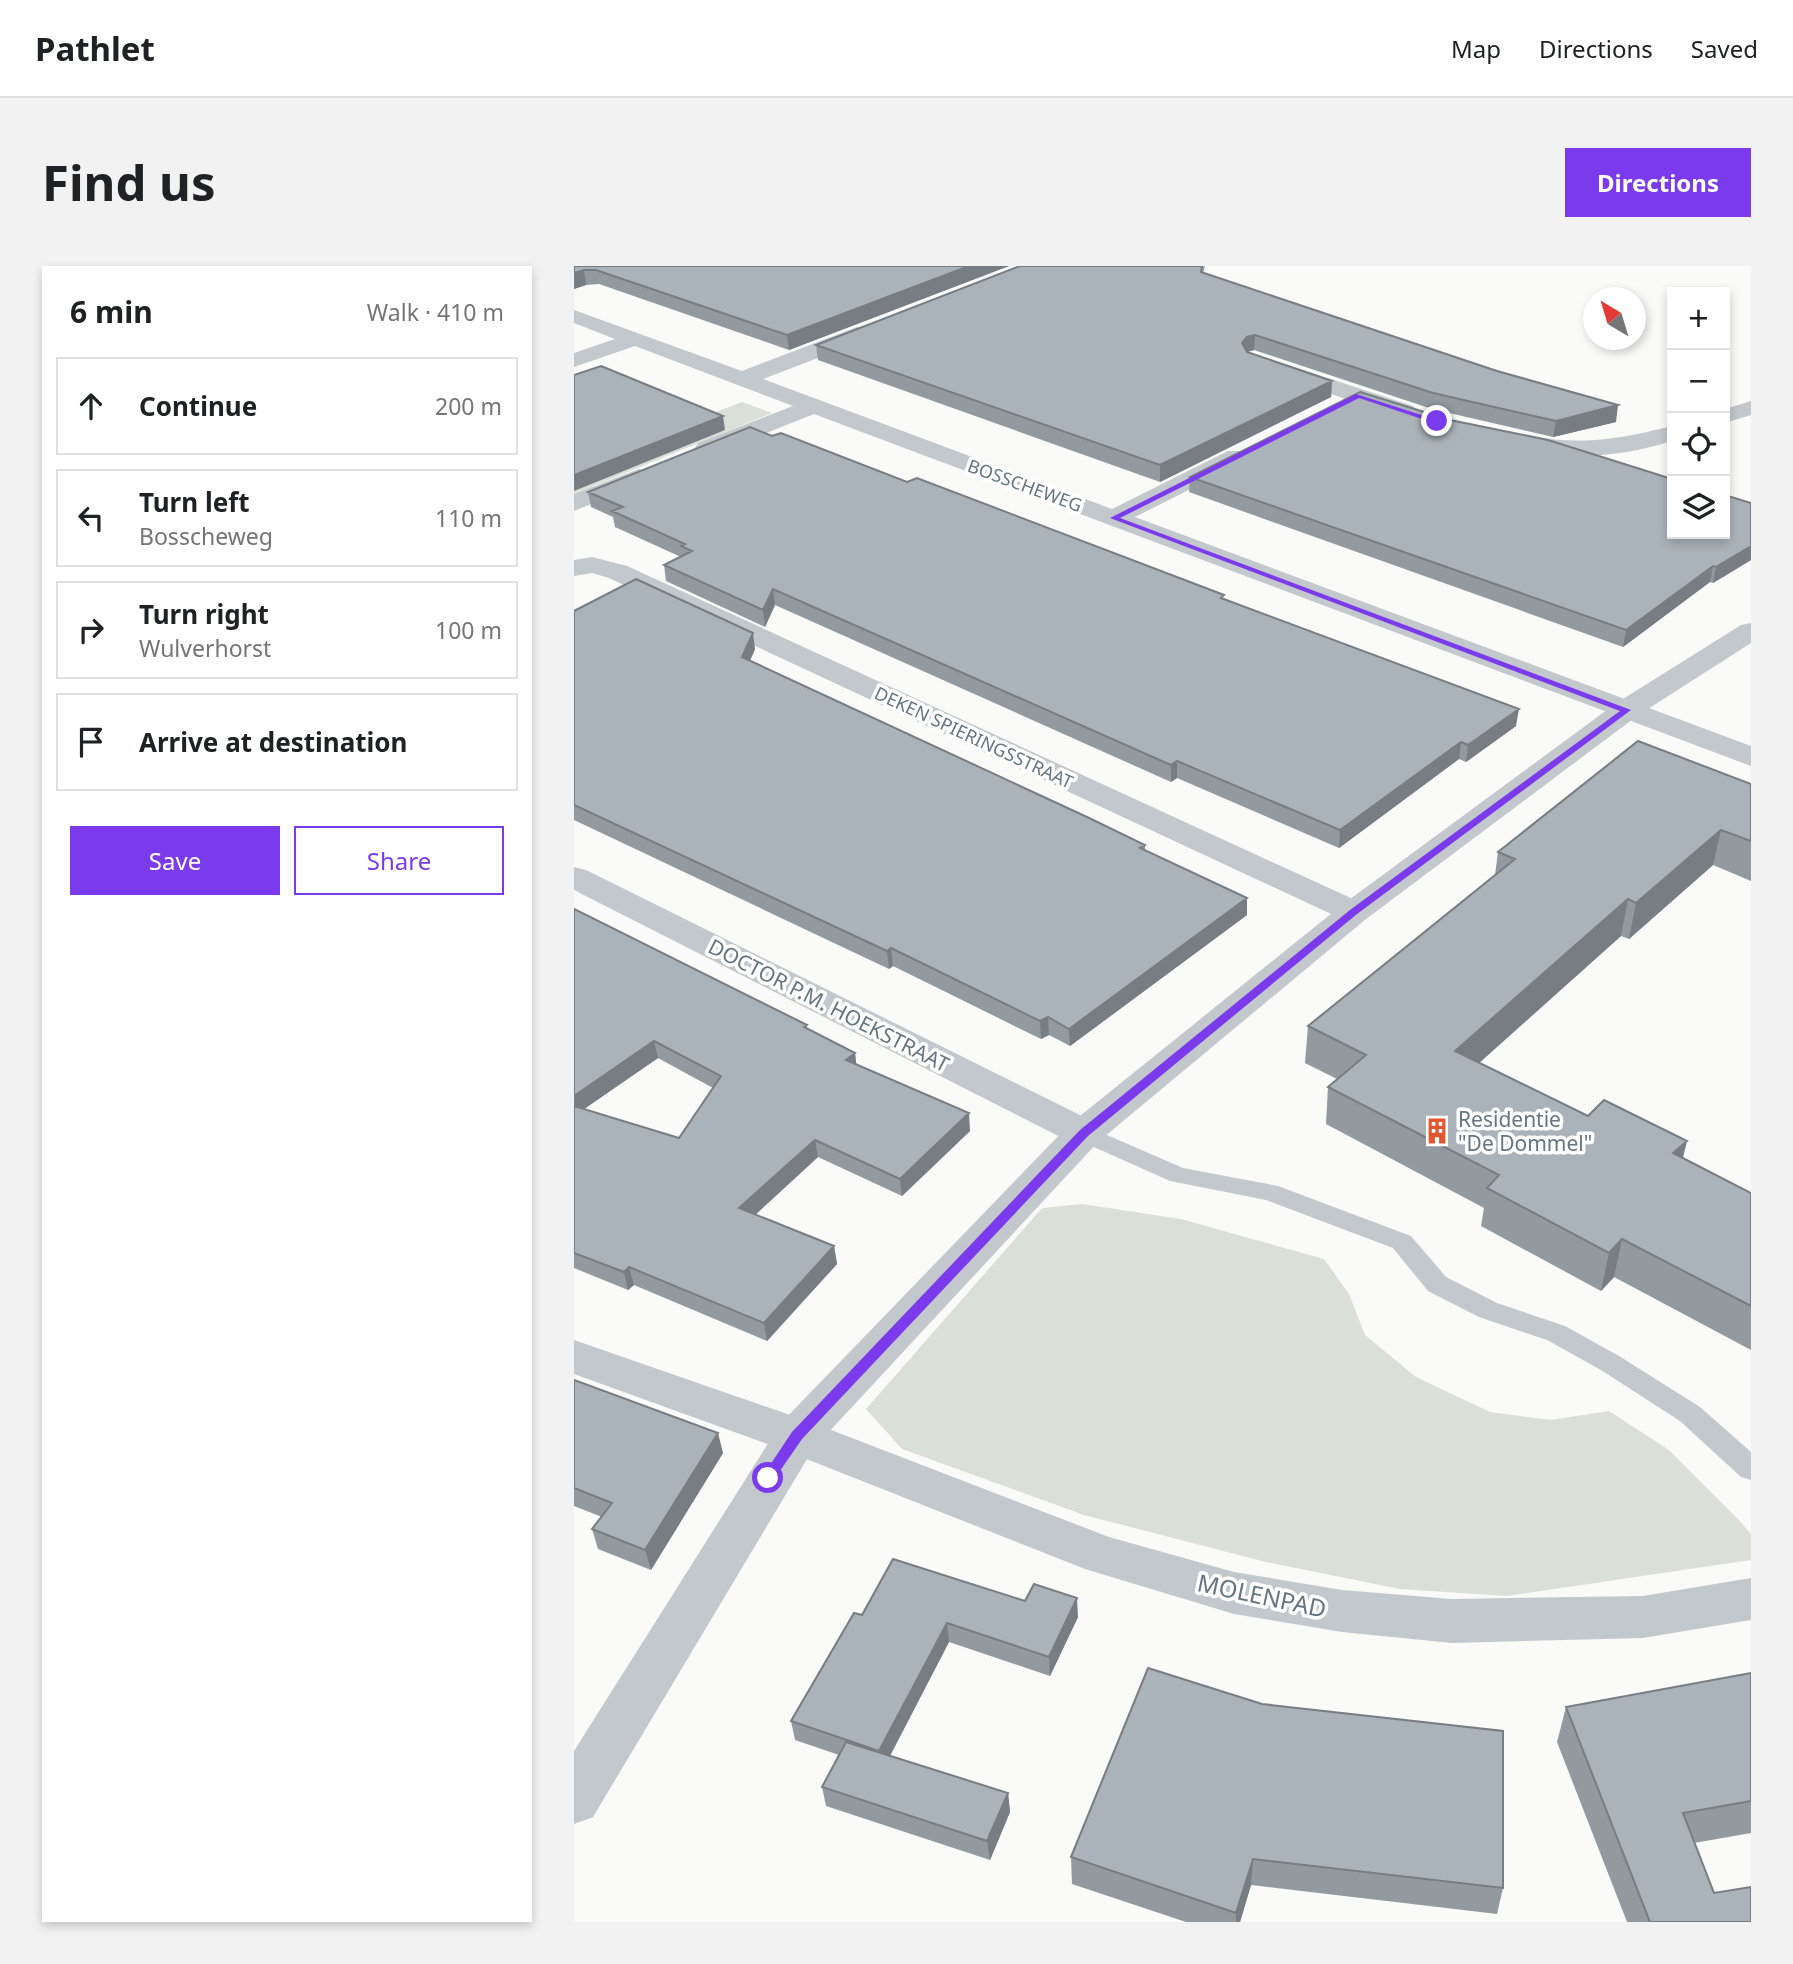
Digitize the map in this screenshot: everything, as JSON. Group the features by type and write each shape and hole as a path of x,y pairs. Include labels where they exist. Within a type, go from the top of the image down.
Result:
{"street":[{"name":"BOSSCHEWEG","path":"574,316 1751,757"},
{"path":"743,379 882,325"},
{"path":"574,360 635,339"},
{"path":"1255,360 1424,417"},
{"path":"1334,408 1358,396"},
{"path":"687,457 813,406"},
{"path":"1730,414 1751,408"},
{"path":"1503,438 1598,452 1640,444 1667,435"},
{"path":"1114,518 1260,445"},
{"path":"574,503 662,467"},
{"name":"DEKEN SPIERINGSSTRAAT","path":"583,566 618,572 1354,912"},
{"path":"574,1799 797,1436 1084,1133 1354,912 1626,710 1751,631"},
{"name":"DOCTOR P.M. HOEKSTRAAT","path":"574,877 1084,1133"},
{"name":"MOLENPAD","path":"574,1357 797,1436 1102,1555 1234,1593 1342,1611 1452,1621 1643,1617 1751,1599"}],"lane":[{"path":"1084,1133 1178,1175 1270,1192 1402,1242 1437,1284 1488,1310 1556,1334 1610,1363 1690,1414 1751,1469"}],"shaded area":[{"path":"742,402 772,413 574,494 574,467"},
{"path":"1082,1204 1181,1219 1324,1259 1349,1294 1365,1335 1416,1377 1490,1412 1551,1420 1609,1411 1669,1450 1737,1518 1751,1534 1751,1560 1507,1596 1400,1589 1266,1562 1084,1515 902,1449 866,1409 1042,1208"}],"building":[{"path":"574,266 969,266 787,335 596,270 574,273"},
{"path":"1020,266 1202,266 1201,272 1497,371 1618,405 1556,421 1433,393 1255,335 1247,337 1242,343 1247,352 1332,381 1160,465 816,345"},
{"path":"601,366 723,416 574,475 574,375"},
{"path":"1360,392 1450,420 1548,440 1667,477 1667,539 1730,539 1730,497 1751,503 1751,546 1716,567 1713,566 1626,630 1190,477"},
{"path":"750,427 772,436 781,433 907,482 917,478 1224,595 1221,598 1519,709 1468,745 1461,742 1340,830 1177,761 1171,765 773,589 763,610 664,565 692,551 681,546 685,544 612,511 623,507 588,492"},
{"path":"636,579 753,633 742,657 1087,817 1145,845 1140,848 1247,898 1069,1029 1048,1017 1040,1021 891,948 887,951 574,805 574,611"},
{"path":"1638,741 1751,784 1751,841 1721,830 1636,903 1628,899 1455,1051 1588,1116 1604,1100 1687,1141 1673,1153 1751,1193 1751,1306 1622,1239 1609,1253 1487,1188 1499,1175 1328,1087 1366,1055 1308,1026 1515,859 1498,852"},
{"path":"574,909 807,1025 804,1027 855,1053 846,1060 969,1113 900,1179 815,1140 739,1208 834,1246 764,1323 629,1267 624,1272 574,1253 574,1106 679,1138 721,1076 654,1041 574,1096"},
{"path":"574,1380 718,1433 645,1550 592,1529 612,1503 574,1488"},
{"path":"893,1559 1025,1601 1034,1584 1077,1598 1049,1657 947,1623 879,1751 791,1721 854,1613 862,1615"},
{"path":"1148,1668 1262,1704 1503,1731 1503,1888 1253,1859 1236,1913 1071,1857"},
{"path":"1751,1673 1751,1801 1683,1813 1714,1893 1751,1887 1751,1922 1650,1922 1566,1707"},
{"path":"846,1742 1008,1793 987,1841 822,1787"}],"place":[{"name":"Residentie \"De Dommel\"","path":"1437,1131"}],"route":[{"path":"768,1478 797,1436 1084,1133 1354,912 1626,710 1114,518 1358,396 1437,421"}]}
